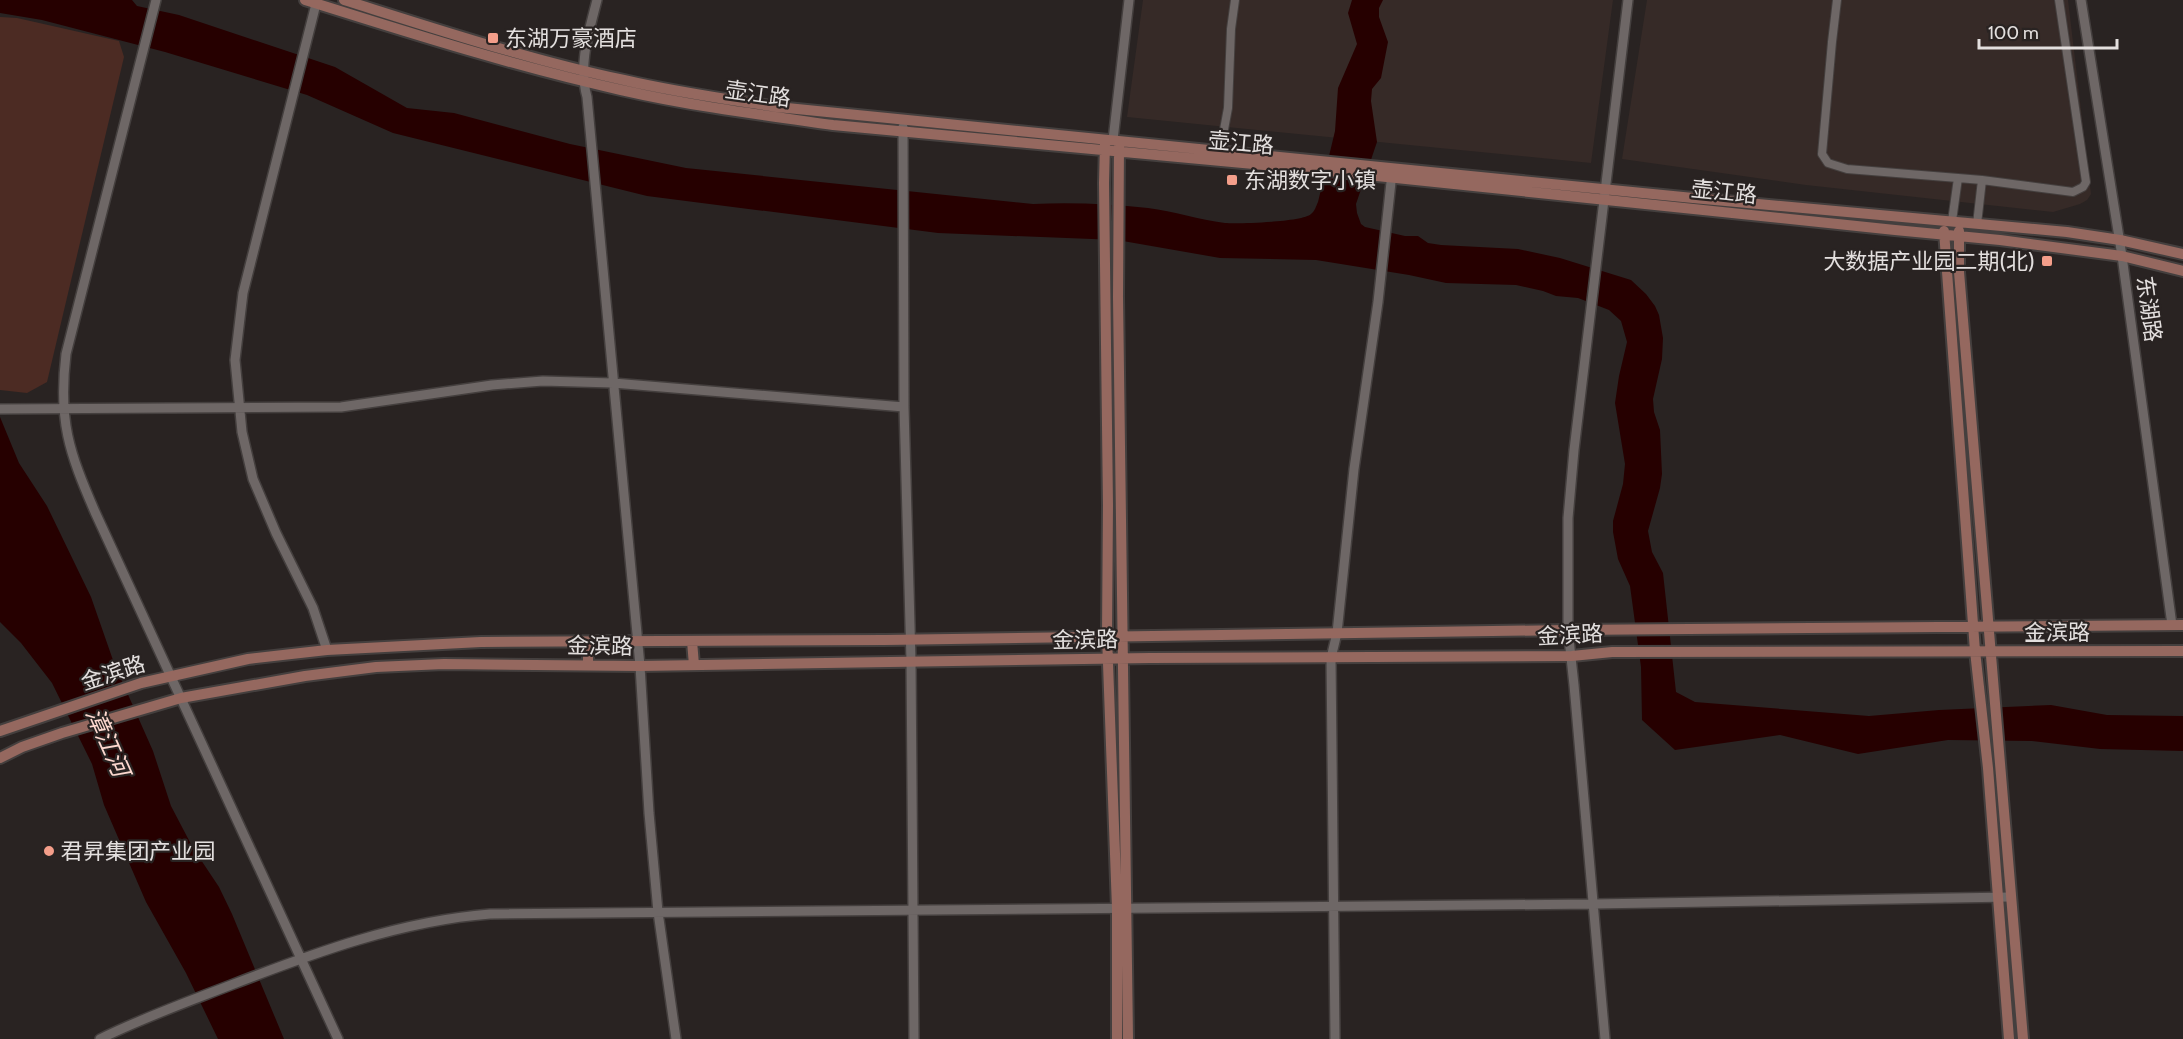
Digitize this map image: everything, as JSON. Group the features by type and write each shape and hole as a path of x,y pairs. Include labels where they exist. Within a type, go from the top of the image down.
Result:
{"main road":[{"name":"壶江路","path":"305,0 439,42 583,75 777,107 1605,194 1943,235 2033,243 2122,256 2183,272"},
{"name":"壶江路","path":"344,0 635,93 764,115 903,131 1221,151 1320,165"},
{"path":"1112,144 1104,183 1112,264 1123,659 1121,908 1117,1039"},
{"path":"1112,144 1119,184 1112,264 1107,636 1128,1039"},
{"name":"壶江路","path":"1605,194 2067,232 2120,240 2183,254"},
{"path":"2009,1039 2004,898 2000,768 1959,272 1959,236 1952,222 1943,235 1975,627 1975,651 2004,898 2023,1039"},
{"name":"金滨路","path":"0,731 141,682 248,659 327,650 481,642 2178,625"},
{"path":"692,641 694,665"},
{"path":"588,642 588,664"},
{"name":"金滨路","path":"0,758 22,747 62,733 181,698 305,676 376,668 444,664 640,666 1108,659 1572,656 1612,652 2183,651"}],"street":[{"path":"156,0 66,354 62,386 67,436 82,481 338,1039"},
{"path":"597,0 587,38 583,75 640,666 648,813 658,912 676,1039"},
{"path":"1112,144 1129,0"},
{"path":"1221,151 1228,108 1231,29 1235,0"},
{"path":"1605,1039 1568,630 1568,518 1574,450 1628,0"},
{"path":"1837,0 1824,158 1828,163 1846,169 1982,180 2073,192 2084,187 2086,182 2059,0"},
{"name":"东湖路","path":"2081,0 2178,625"},
{"path":"317,2 240,310 235,360 238,409 253,479 276,533 313,608 327,650"},
{"path":"903,119 904,407 911,662 914,1039"},
{"path":"1335,1039 1330,658 1337,633 1354,470 1378,302 1392,172"},
{"path":"1952,222 1958,178"},
{"path":"1977,224 1982,180"},
{"path":"0,409 341,407 525,381 613,383 904,407"},
{"path":"100,1039 149,1017 302,958 400,929 472,916 913,909 1594,904 2004,898"}],"shaded area":[{"path":"1143,0 1613,0 1591,163 1127,117"},
{"path":"1647,0 2068,0 2091,194 2080,204 2053,212 1806,185 1622,159"},
{"path":"0,17 17,18 119,41 124,57 47,382 27,393 0,390"}],"water":[{"path":"0,0 132,0 137,6 179,15 335,67 407,108 454,113 570,144 686,168 1033,204 1119,205 1232,223 1296,219 1306,217 1314,211 1335,131 1338,88 1357,44 1348,13 1352,0 1383,0 1379,8 1379,17 1388,42 1381,78 1372,89 1371,101 1377,142 1356,204 1361,224 1365,227 1405,236 1418,236 1428,243 1518,249 1560,258 1631,280 1646,294 1659,315 1663,338 1662,359 1653,399 1654,412 1660,430 1662,474 1648,531 1652,552 1663,573 1676,692 1695,702 1869,716 2051,705 2107,715 2183,716 2183,751 2100,749 2032,741 1948,740 1858,754 1780,735 1675,750 1642,720 1641,667 1630,586 1618,559 1613,532 1613,521 1623,484 1625,464 1615,403 1627,342 1621,321 1609,310 1578,298 1556,296 1516,285 1446,283 1316,260 1220,258 1117,240 938,233 647,196 393,133 307,95 165,52 42,20 0,13"},
{"name":"漳江河","path":"0,417 19,463 47,506 91,597 114,663 153,751 171,806 193,848 219,887 284,1039 218,1039 186,973 146,902 104,805 92,764 52,683 21,643 0,622"}],"place":[{"name":"东湖万豪酒店","path":"493,38"},
{"name":"东湖数字小镇","path":"1232,180"},
{"name":"大数据产业园二期(北)","path":"2047,261"},
{"name":"君昇集团产业园","path":"49,851"}]}
